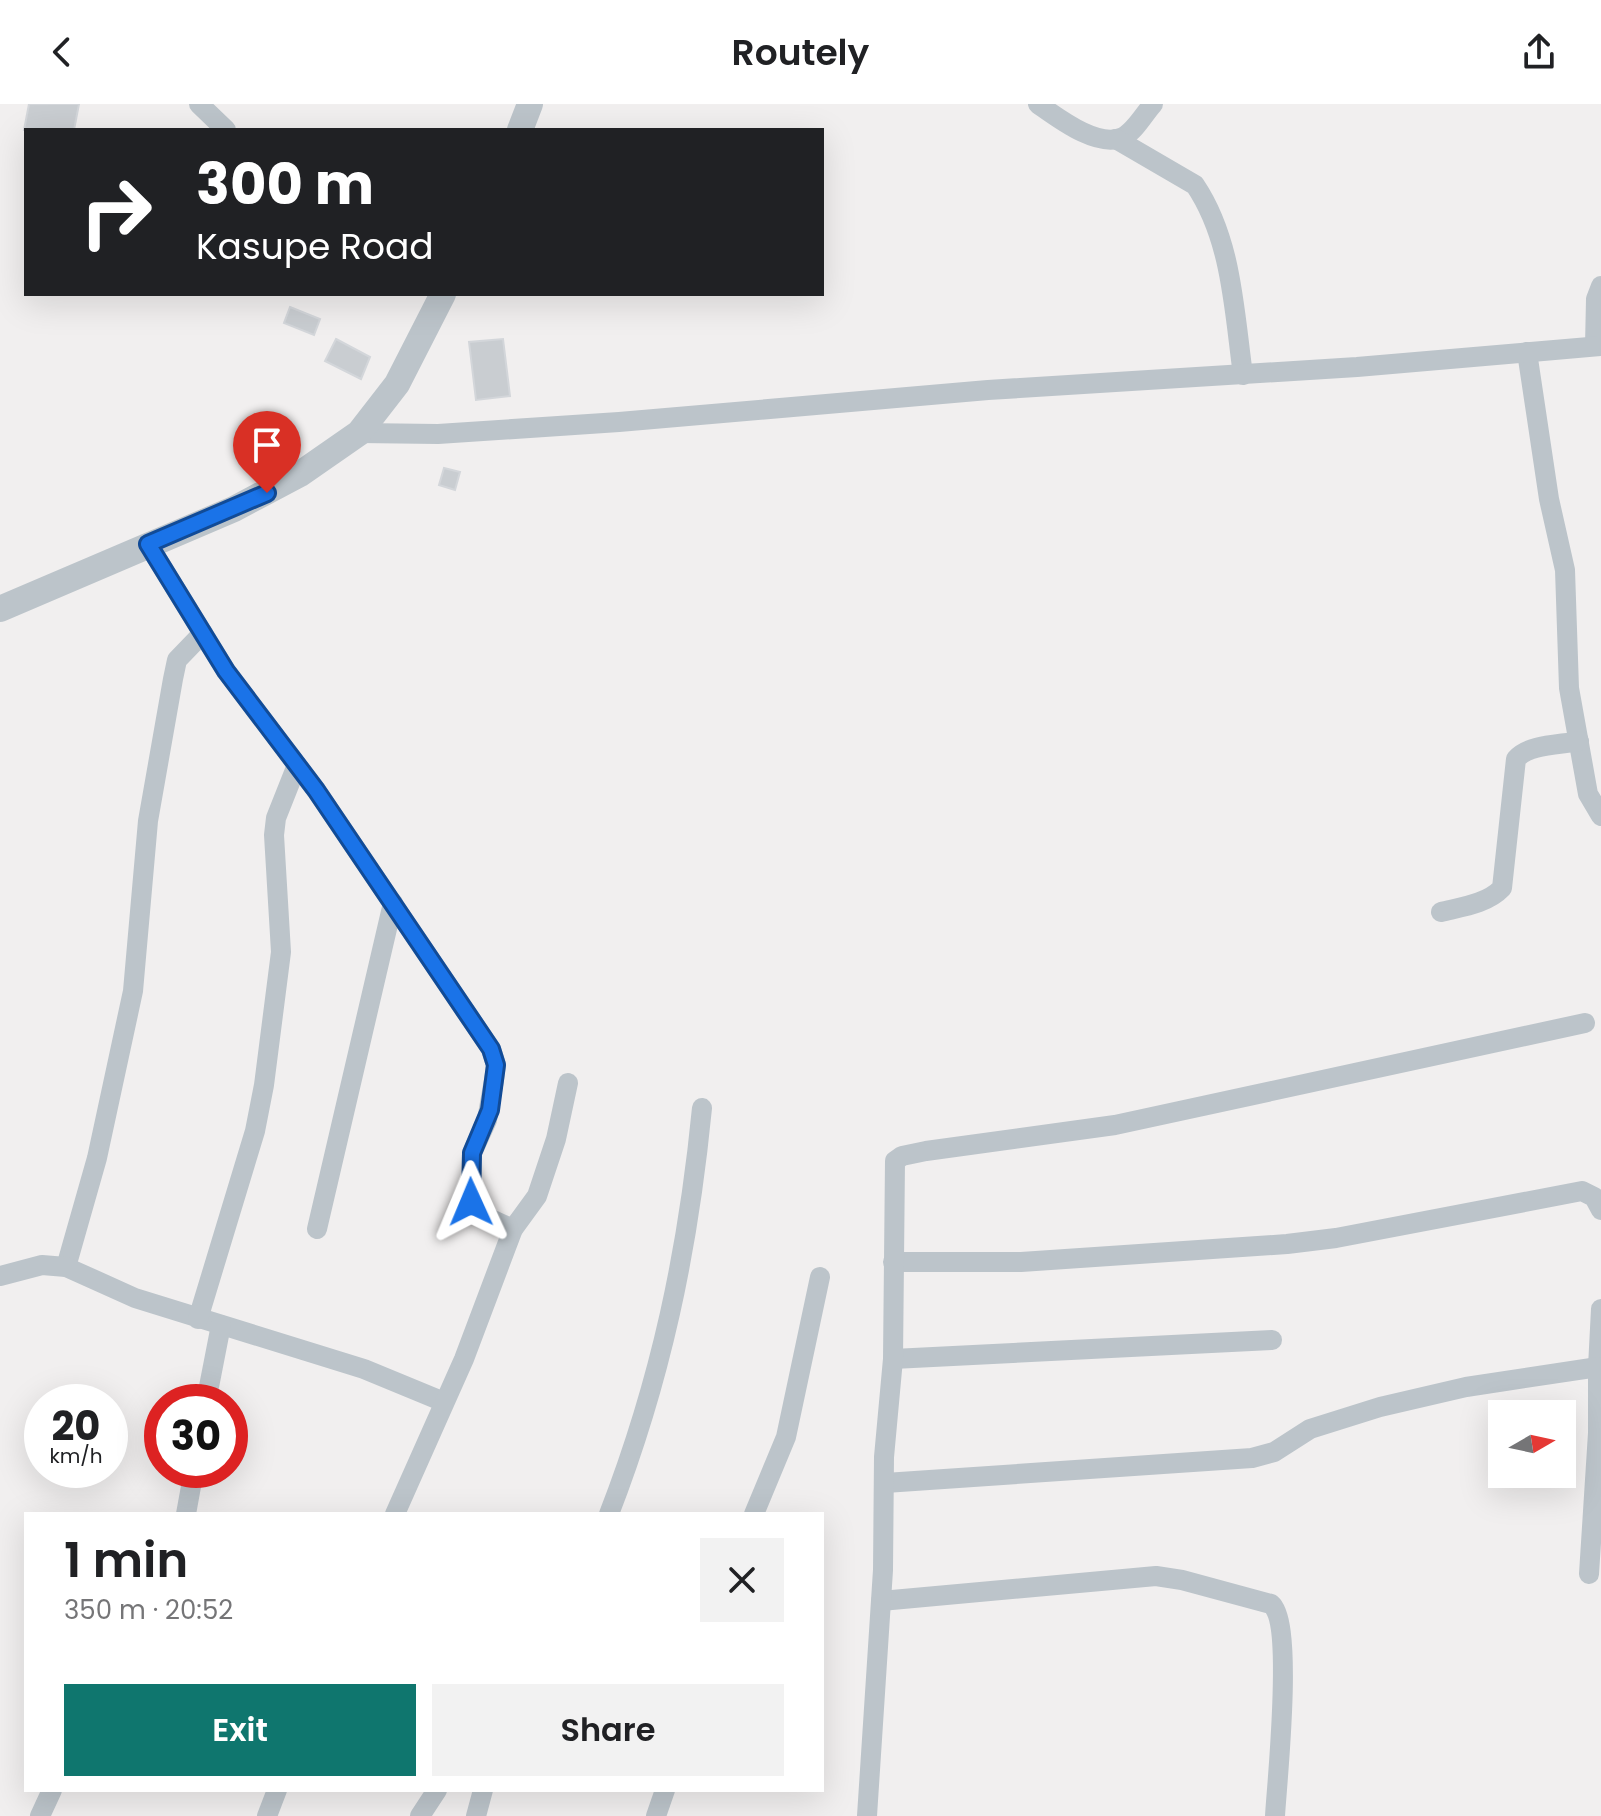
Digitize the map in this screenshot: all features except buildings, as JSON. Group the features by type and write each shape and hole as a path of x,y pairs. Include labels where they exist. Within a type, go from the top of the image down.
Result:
{"street":[{"path":"199,104 224,128"},
{"path":"521,128 530,104"},
{"path":"1038,104 1065,123 1100,139 1126,136 1153,104"},
{"path":"1116,139 1195,185 1202,195 1223,242 1243,375"},
{"path":"359,433 438,434 1598,346 1596,299 1601,286"},
{"path":"0,609 267,493 359,433 397,384 442,296"},
{"path":"1527,352 1549,499 1565,570 1569,688 1588,794 1601,816"},
{"path":"148,544 226,671 297,765 393,903 494,1057 496,1065 490,1110 472,1153 471,1202 480,1214 513,1229"},
{"path":"66,1267 97,1158 133,991 148,821 177,660 190,643 203,633"},
{"path":"1441,912 1481,901 1502,888 1516,759 1521,753 1533,749 1579,741"},
{"path":"198,1319 255,1131 262,1097 281,952 274,835 276,818 297,765"},
{"path":"317,1229 393,903"},
{"path":"867,1816 881,1601 884,1457 893,1359 893,1166 902,1156 1115,1125 1585,1023"},
{"path":"396,1512 464,1359 513,1229 537,1196 556,1139 568,1083"},
{"path":"610,1512 636,1444 662,1352 686,1245 702,1108"},
{"path":"893,1262 1021,1262 1287,1244 1336,1238 1582,1191 1594,1197 1601,1210"},
{"path":"0,1276 42,1265 66,1267 135,1298 364,1369 444,1402"},
{"path":"755,1512 786,1437 820,1277"},
{"path":"1589,1574 1599,1433 1601,1309"},
{"path":"210,1384 221,1325"},
{"path":"893,1359 1272,1340"},
{"path":"885,1483 1252,1458 1274,1452 1310,1429 1380,1407 1466,1387 1598,1367"},
{"path":"186,1512 191,1488"},
{"path":"881,1601 1156,1576 1271,1604 1278,1611 1283,1710 1275,1816"},
{"path":"40,1816 51,1792"},
{"path":"267,1816 276,1792"},
{"path":"420,1816 436,1792"},
{"path":"476,1816 482,1792"},
{"path":"656,1816 664,1792"}],"route":[{"path":"267,493 148,544 226,671 316,790 491,1049 496,1065 490,1110 472,1153 471,1202"}]}
